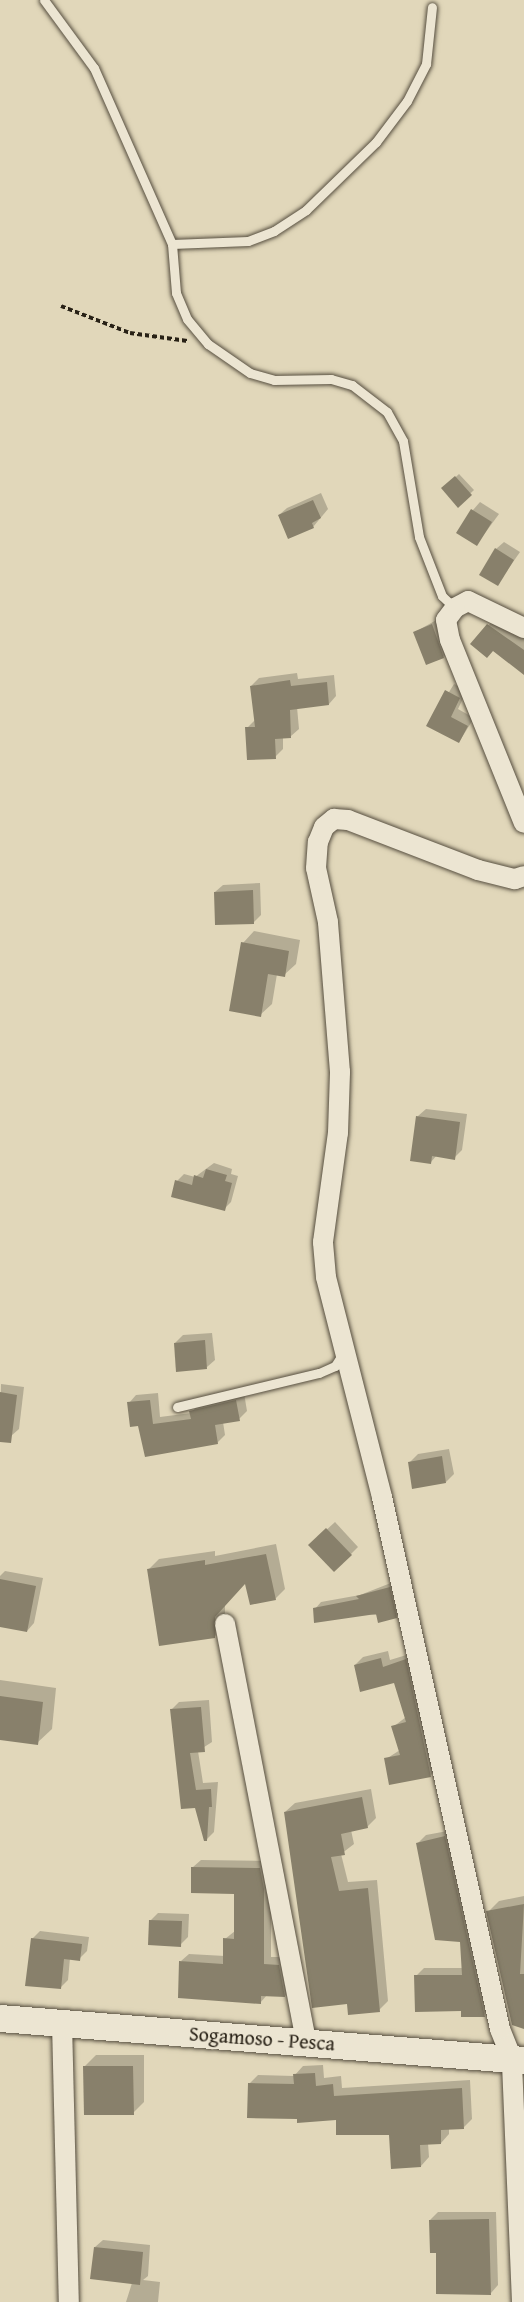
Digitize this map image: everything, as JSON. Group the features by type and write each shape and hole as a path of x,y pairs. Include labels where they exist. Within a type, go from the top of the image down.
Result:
{"main road":[{"name":"Sogamoso - Pesca","path":"0,2018 306,2041 518,2060"}],"street":[{"path":"524,628 468,601 455,608 446,620 450,640 524,823"},
{"path":"522,2302 518,2060 500,2029 346,1349 326,1277 323,1242 338,1133 340,1072 328,922 316,868 318,842 324,827 334,819 348,820 478,870 509,878 524,876"},
{"path":"225,1624 306,2041"},
{"path":"62,2022 69,2302"}],"lane":[{"path":"44,0 94,68 172,244 176,293 187,319 208,344 250,373 274,380 331,379 352,385 387,412 403,441 418,537 442,596 455,608"},
{"path":"172,244 248,241 274,231 306,210 376,142 407,101 426,64 432,7"},
{"path":"177,1407 319,1373 335,1366 346,1349"}],"path":[{"path":"61,306 130,333 208,344"}],"building":[{"path":"455,476 472,495 458,508 441,488"},
{"path":"313,500 321,518 312,523 314,528 288,539 278,515"},
{"path":"471,509 492,522 477,546 456,533"},
{"path":"495,548 514,560 498,586 479,575"},
{"path":"432,624 444,658 426,665 413,632"},
{"path":"487,624 524,650 524,675 493,651 487,658 470,644"},
{"path":"290,680 291,686 327,682 329,705 290,710 291,738 275,739 276,759 247,760 245,727 255,727 250,686"},
{"path":"445,690 460,698 451,717 468,726 459,743 426,726"},
{"path":"253,890 254,924 215,925 214,892"},
{"path":"241,942 289,951 285,977 268,974 261,1017 229,1011"},
{"path":"416,1116 460,1122 455,1160 432,1156 431,1164 410,1161"},
{"path":"206,1169 227,1175 225,1181 232,1183 225,1211 171,1197 175,1180 192,1185 194,1175 203,1178"},
{"path":"205,1340 207,1369 176,1372 174,1343"},
{"path":"0,1392 17,1395 11,1443 0,1442"},
{"path":"150,1400 153,1424 191,1419 189,1411 236,1400 240,1421 215,1425 218,1444 145,1457 138,1426 130,1427 127,1402"},
{"path":"442,1456 446,1483 412,1489 408,1462"},
{"path":"326,1528 352,1555 334,1572 308,1545"},
{"path":"266,1554 276,1600 250,1605 245,1584 215,1617 215,1638 159,1646 147,1569 205,1560 205,1565"},
{"path":"0,1579 36,1586 27,1632 0,1627"},
{"path":"390,1587 397,1618 378,1623 376,1614 314,1623 313,1608 359,1599 356,1596"},
{"path":"381,1658 383,1667 406,1659 431,1777 389,1785 384,1758 400,1755 391,1726 406,1722 394,1683 360,1692 354,1665"},
{"path":"0,1696 43,1702 38,1745 0,1740"},
{"path":"201,1707 205,1752 190,1753 196,1790 211,1789 212,1807 209,1807 207,1841 204,1841 195,1808 181,1809 170,1709"},
{"path":"362,1797 368,1828 341,1834 345,1855 331,1857 339,1891 368,1888 380,2012 348,2015 347,2004 312,2008 284,1812"},
{"path":"445,1836 485,2017 461,2017 461,2011 415,2012 414,1975 462,1975 460,1942 435,1940 416,1843"},
{"path":"191,1867 260,1868 264,1889 264,1964 279,1965 285,1997 261,1996 261,2004 178,1998 179,1961 223,1964 223,1938 234,1939 234,1894 191,1893"},
{"path":"524,1904 520,1974 524,1974 524,2029 512,2025 486,1911"},
{"path":"149,1920 182,1921 181,1947 148,1945"},
{"path":"31,1938 82,1944 80,1961 64,1959 61,1989 25,1986"},
{"path":"83,2066 133,2066 134,2115 84,2115"},
{"path":"315,2073 316,2086 333,2084 334,2096 462,2088 464,2129 441,2130 441,2144 420,2145 421,2167 391,2169 389,2135 336,2135 336,2120 297,2123 297,2119 247,2118 248,2083 294,2084 293,2074"},
{"path":"489,2219 491,2295 436,2294 436,2253 430,2253 429,2220"},
{"path":"94,2247 143,2252 140,2285 90,2279"}]}
